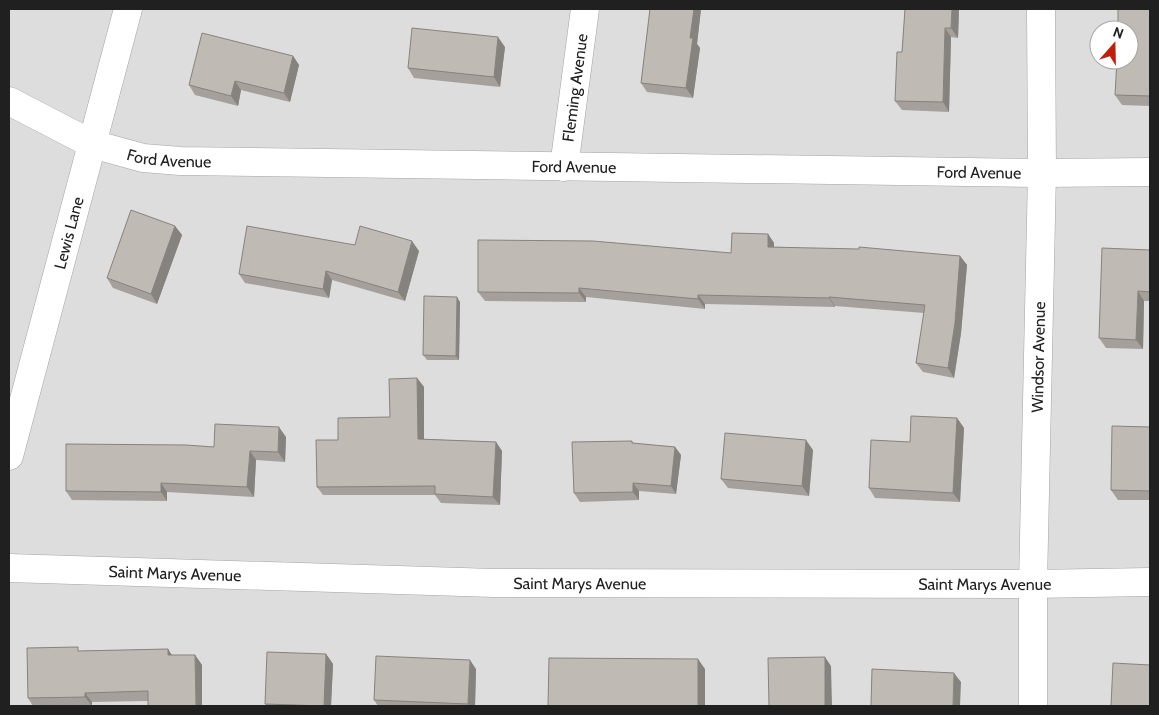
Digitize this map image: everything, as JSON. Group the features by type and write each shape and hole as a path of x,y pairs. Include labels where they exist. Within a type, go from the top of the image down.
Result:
{"street":[{"name":"Lewis Lane","path":"9,456 128,9"},
{"name":"Fleming Avenue","path":"564,167 585,9"},
{"name":"Windsor Avenue","path":"1033,706 1033,584 1042,173 1041,9"},
{"name":"Ford Avenue","path":"9,101 92,144 143,158 180,161 1042,173 1150,172"},
{"name":"Saint Marys Avenue","path":"9,568 494,583 1033,584 1150,582"}],"shaded area":[{"path":"9,9 1150,9 1150,706 9,706"}],"building":[{"path":"650,9 694,9 690,38 693,38 686,88 641,83"},
{"path":"905,9 952,9 951,28 945,28 943,102 895,101 897,52 902,52"},
{"path":"1118,9 1150,9 1150,96 1115,95 1116,70 1139,70 1139,20 1118,20"},
{"path":"412,28 498,37 494,77 408,68"},
{"path":"202,33 293,56 284,93 235,81 231,96 189,85"},
{"path":"131,210 175,226 151,294 107,278"},
{"path":"247,226 355,245 360,226 412,241 398,292 326,271 323,289 239,274"},
{"path":"732,233 768,234 768,247 859,249 859,247 960,256 955,323 948,368 916,363 925,305 829,297 698,295 698,299 579,288 579,293 478,292 478,240 593,241 731,253"},
{"path":"1102,248 1150,250 1150,292 1138,291 1136,340 1099,338"},
{"path":"424,296 457,297 456,356 423,355"},
{"path":"417,378 418,439 496,442 493,497 435,494 435,486 317,487 316,440 338,440 338,418 390,417 389,379"},
{"path":"911,416 957,418 953,493 869,488 871,440 910,442"},
{"path":"215,424 279,427 278,452 250,451 247,487 161,483 161,492 66,491 66,444 214,447"},
{"path":"1112,426 1150,427 1150,491 1111,490"},
{"path":"725,433 806,440 802,486 721,479"},
{"path":"632,441 632,443 675,447 671,486 633,483 633,492 574,493 572,442"},
{"path":"78,647 78,651 168,649 168,655 195,655 196,706 148,706 148,691 85,693 85,697 28,698 27,648"},
{"path":"267,652 326,654 324,706 265,704"},
{"path":"376,656 470,660 468,704 374,700"},
{"path":"825,657 825,706 769,706 768,658"},
{"path":"549,658 698,659 698,706 548,706"},
{"path":"1113,663 1150,665 1150,706 1111,706"},
{"path":"872,669 954,673 953,706 871,706"}]}
